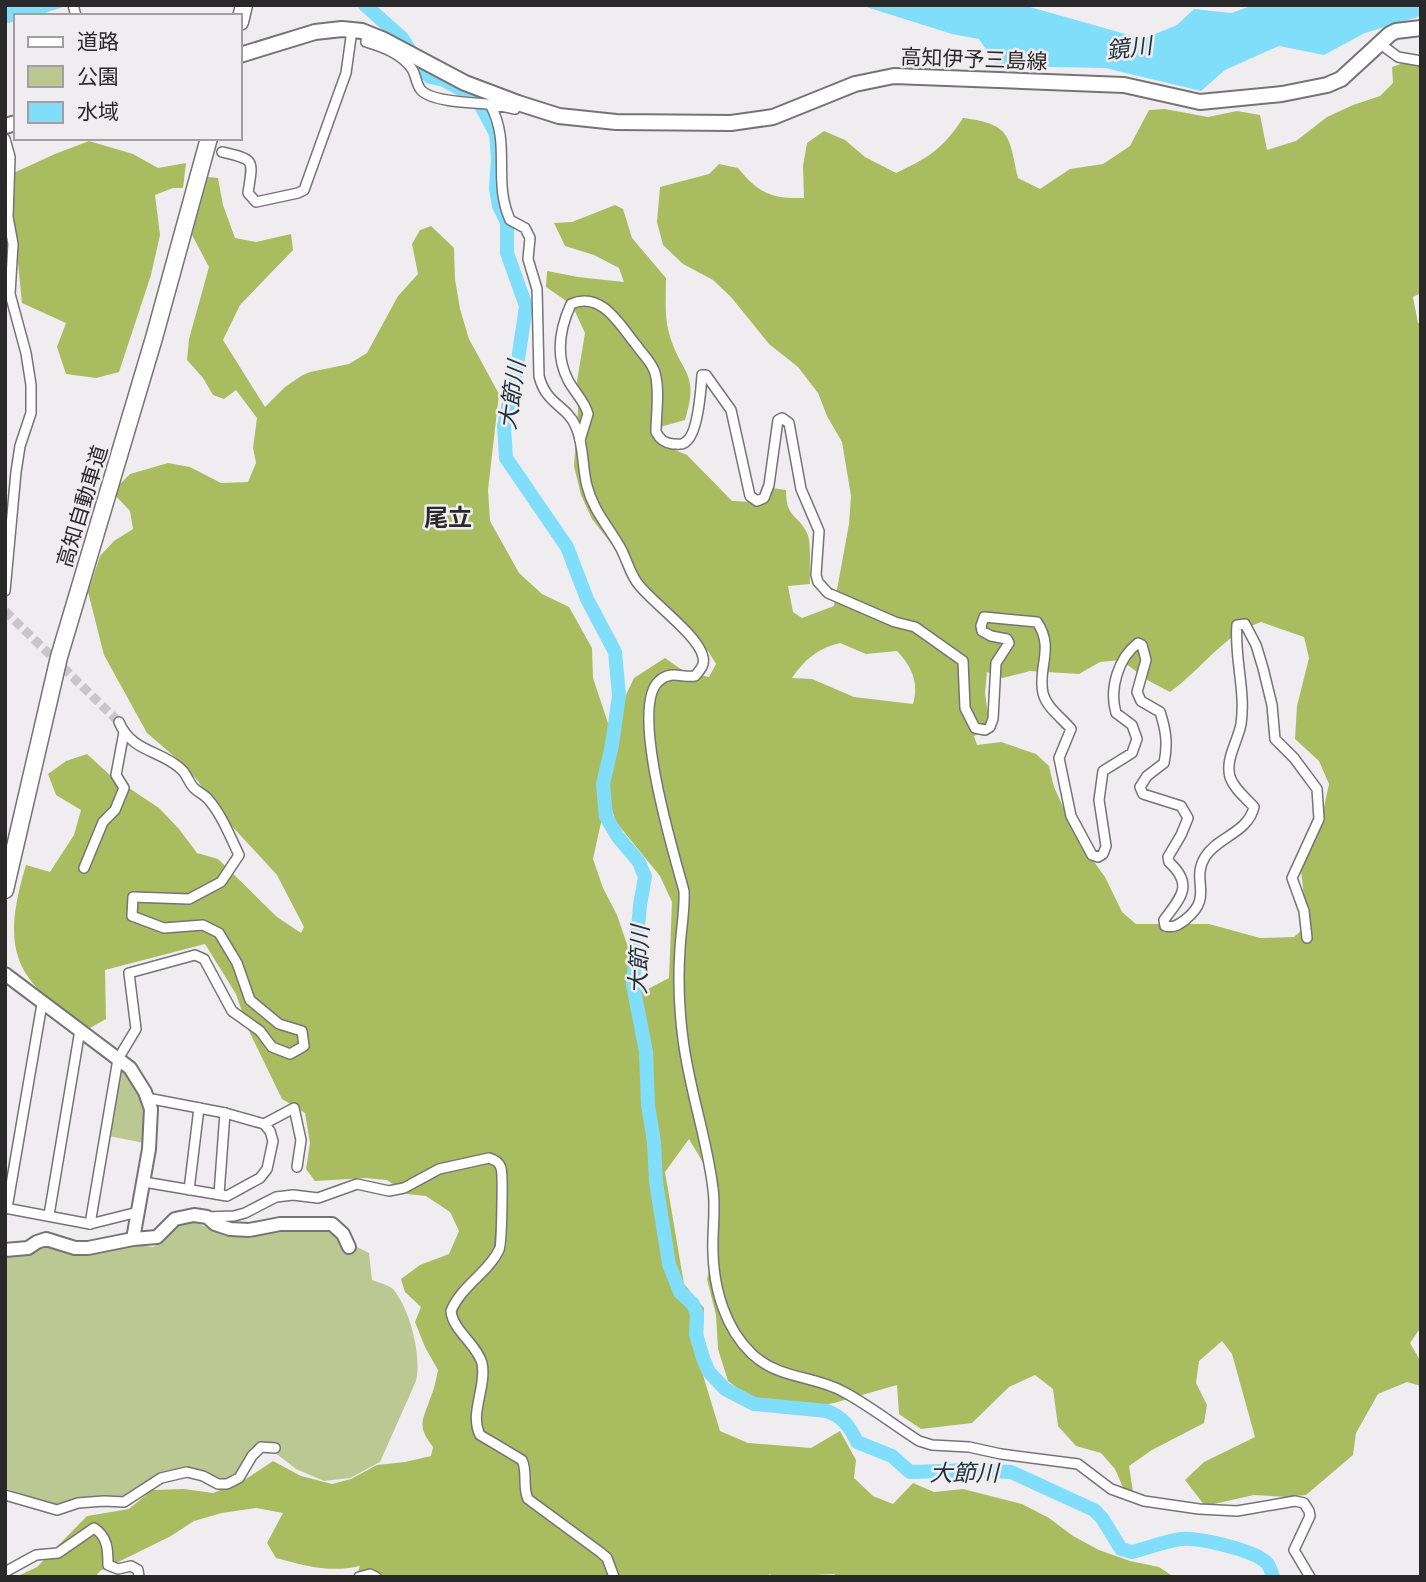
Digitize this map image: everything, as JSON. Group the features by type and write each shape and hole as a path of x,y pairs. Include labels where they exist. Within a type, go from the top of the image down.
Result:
{"highway":[{"name":"高知自動車道","path":"191,197 203,140"},
{"name":"高知自動車道","path":"5,890 59,657 208,140"},
{"path":"5,852 63,617 191,197"}],"main road":[{"name":"高知伊予三島線","path":"242,54 315,32 359,31 382,39 450,76 484,100 518,103 559,116 594,121 746,122 773,117 865,81 904,75 1124,85 1190,101 1211,102 1282,94 1327,85 1341,79 1379,43 1396,31 1421,28"}],"street":[{"path":"359,31 366,42 398,55 409,65 421,90 446,99 484,100 496,116 502,140 501,184 506,210 510,220 525,228 530,238 528,259 537,289 538,363 542,389 574,422 580,440 587,486 597,513 619,545 637,583 682,627 701,650 704,660 695,676 674,674 656,683 651,698 650,743 659,796 684,891 680,948 683,1043 710,1163 715,1207 712,1252 715,1279 720,1301 734,1332 754,1356 765,1363 789,1376 843,1391 919,1441 932,1445 969,1447 1078,1464 1111,1489 1144,1501 1237,1511 1295,1501 1304,1503 1310,1516 1294,1550 1310,1577"},
{"path":"222,152 250,161 252,166 248,193 256,202 303,190 359,31"},
{"path":"1379,43 1398,57 1421,61"},
{"path":"5,139 10,157 8,217 13,244 10,294 32,384 31,412 20,446 9,505 5,591"},
{"path":"580,440 588,414 587,408 568,379 561,359 560,342 564,318 571,304 581,300 600,306 619,320 654,370 657,380 656,432 659,438 668,443 679,444 690,439 696,421 702,375 706,375 731,410 750,496 757,501 764,498 769,485 778,420 782,418 789,423 801,489 818,531 818,582 828,593 895,622 915,627 963,661 965,708 975,728 985,730 990,727 993,719 996,663 1009,643 1007,639 982,631 984,617 1037,622 1043,631 1046,652 1042,692 1047,704 1070,729 1059,758 1066,799 1071,817 1091,855 1098,857 1106,846 1099,800 1103,771 1132,753 1137,739 1132,725 1116,713 1113,689 1123,660 1131,648 1138,643 1142,645 1146,660 1137,692 1141,701 1160,712 1166,730 1167,751 1164,763 1147,776 1140,787 1143,794 1181,806 1188,818 1168,856 1168,862 1180,872 1183,890 1164,920 1165,926 1177,926 1197,908 1203,896 1199,873 1205,857 1239,830 1252,815 1254,807 1237,789 1230,778 1229,769 1241,723 1237,625 1245,624 1263,668 1272,705 1275,739 1294,758 1317,789 1319,818 1292,878 1304,911 1307,937"},
{"path":"90,1224 118,1059 136,1029 129,973 195,955 204,959 232,1011 260,1031 272,1047 290,1054 304,1046 302,1031 279,1024 250,999 237,963 219,933 203,925 164,928 132,916 133,897 189,899 221,882 239,855 218,814 207,798 192,787 183,771 173,763 143,749 124,732 119,722"},
{"path":"84,868 103,822 115,810 124,789 116,775 124,732"},
{"path":"6,979 130,1068 147,1098 151,1109 149,1149 133,1238"},
{"path":"42,1004 6,1208 90,1224 138,1212"},
{"path":"49,1215 80,1031"},
{"path":"144,1182 227,1196 260,1178 267,1169 273,1141 270,1131 264,1125 147,1098"},
{"path":"189,1189 199,1108"},
{"path":"264,1125 294,1108 301,1140 297,1167"},
{"path":"219,1194 225,1114"},
{"path":"5,1250 28,1248 46,1239 75,1248 88,1248 133,1238 157,1237 181,1216 234,1216 276,1197 293,1195 318,1198 357,1184 396,1190 409,1187 439,1169 470,1161 489,1158 496,1160 503,1172 500,1216 502,1244 498,1254 463,1291 451,1311 454,1322 470,1341 481,1363 477,1431 522,1460 528,1499 600,1552 611,1566 614,1577"},
{"path":"207,1217 215,1224 230,1229 249,1230 280,1224 332,1224 343,1234 349,1247"},
{"path":"5,1495 57,1510 78,1503 124,1502 172,1475 194,1473 218,1483 232,1482 239,1479 261,1447 275,1448"},
{"path":"5,1572 36,1556 58,1553 94,1528 105,1540 108,1565 118,1569 131,1566 138,1570 139,1577"},
{"path":"359,1577 366,1574 376,1577"}],"green space":[{"path":"1421,57 1421,293 1413,297 1418,323 1421,323 1421,1327 1410,1343 1421,1362 1421,1386 1407,1382 1378,1394 1356,1433 1353,1455 1306,1495 1254,1495 1205,1506 1185,1480 1204,1462 1255,1437 1232,1354 1222,1341 1199,1361 1196,1383 1207,1405 1204,1423 1152,1450 1129,1466 1133,1492 1125,1492 1115,1469 1101,1453 1076,1446 1058,1426 1053,1389 1035,1375 1009,1387 972,1423 921,1429 899,1414 897,1385 834,1403 804,1408 782,1408 751,1398 728,1381 718,1349 716,1315 707,1279 716,1243 708,1171 689,1139 665,1172 684,1284 704,1308 702,1372 720,1431 748,1443 811,1448 840,1431 856,1460 854,1478 873,1496 893,1504 913,1483 934,1492 963,1489 1022,1504 1099,1550 1130,1561 1159,1567 1174,1577 839,1577 834,1574 775,1577 769,1574 768,1577 356,1577 360,1566 328,1569 276,1558 267,1543 283,1513 256,1508 194,1521 171,1536 100,1571 95,1577 16,1577 37,1567 87,1516 129,1509 152,1490 184,1489 213,1493 243,1481 273,1461 301,1476 332,1484 351,1479 377,1465 431,1456 433,1447 422,1424 438,1370 415,1322 421,1307 405,1292 401,1279 420,1265 449,1254 459,1231 450,1212 426,1196 407,1194 387,1180 366,1178 315,1181 306,1169 310,1143 305,1113 282,1099 248,1029 236,994 205,944 105,970 106,1019 90,1028 44,995 29,979 20,962 15,942 14,920 26,865 50,872 74,835 81,810 56,795 48,774 66,761 87,754 111,776 159,808 197,853 218,859 277,917 301,933 304,927 277,875 217,810 198,781 147,733 104,655 88,592 100,556 114,541 133,529 130,511 112,492 130,474 168,463 190,467 221,483 248,482 256,463 253,448 257,418 236,390 224,399 213,395 203,378 187,360 189,339 209,267 192,235 208,177 218,178 223,205 235,238 256,242 291,234 293,250 240,305 223,340 265,407 285,387 301,376 349,364 367,353 398,296 418,274 412,244 420,230 431,226 454,248 455,279 469,339 499,394 488,490 490,521 519,573 542,594 569,607 592,648 593,678 610,729 634,678 665,658 685,672 709,677 716,664 708,651 656,605 643,584 592,519 581,495 574,466 577,381 585,333 572,305 546,287 547,271 624,282 619,268 594,255 565,246 554,223 572,222 615,205 623,209 632,238 666,278 667,326 690,382 691,391 685,420 660,427 658,443 687,455 732,501 754,502 772,488 786,490 790,511 804,527 809,544 810,584 788,586 793,612 802,618 834,606 849,524 851,496 842,442 818,393 798,367 769,344 731,297 713,280 683,264 663,245 657,222 660,187 709,174 719,164 738,168 759,189 774,196 804,198 803,166 807,143 824,131 845,140 865,157 896,173 934,152 949,138 963,118 991,124 1005,134 1018,178 1040,189 1070,169 1103,164 1130,146 1149,110 1165,109 1208,117 1237,111 1260,115 1267,150 1296,141 1327,117 1380,96 1393,83 1392,67","holes":["1261,622 1304,637 1309,658 1297,706 1295,739 1319,761 1329,784 1322,816 1301,870 1307,925 1294,937 1260,938 1209,924 1136,924 1122,912 1105,877 1069,820 1054,787 1049,766 1036,754 1001,742 977,745 974,736 990,728 985,693 987,672 1003,678 1030,671 1079,674 1100,662 1121,660 1149,681 1170,692 1224,644","840,643 866,654 897,651 913,675 913,704 854,697 812,679 792,678 812,656","607,795 616,822 660,876 672,902 669,978 644,991 626,985 631,956 593,859"]},
{"path":"89,141 133,154 158,168 186,163 183,188 173,188 155,195 160,235 151,275 119,372 96,378 66,374 57,347 66,323 22,303 9,175"},
{"path":"123,1070 142,1096 146,1121 144,1143 109,1136 118,1072"},
{"path":"193,1221 225,1236 255,1236 275,1229 331,1230 344,1246 357,1247 369,1253 372,1280 393,1289 405,1308 417,1359 416,1381 380,1462 350,1478 324,1481 296,1469 274,1452 275,1447 261,1444 252,1447 240,1469 230,1478 218,1479 188,1469 174,1470 160,1475 129,1495 118,1498 75,1498 74,1502 58,1506 5,1488 5,1256 15,1257 47,1246 130,1244 153,1247 162,1242 176,1226"}],"water":[{"path":"5,5 69,5 42,14 14,14 14,22 5,24"},
{"name":"鏡川","path":"860,5 1023,5 1143,39 1177,25 1194,9 1231,13 1254,5 1421,5 1421,16 1365,33 1324,55 1279,46 1225,70 1201,91 1105,68 997,66 979,39 952,34"}],"waterway":[{"name":"大節川","path":"365,5 402,38 430,77 444,80 477,98 496,134 496,189 499,206 507,222 507,253 526,306 504,426 506,458 567,547 587,599 615,652 619,695 603,784 606,817 618,837 639,862 645,877 633,985 646,1052 656,1182 669,1264 680,1292 693,1304 697,1314 696,1334 709,1372 725,1389 754,1404 833,1413 845,1423 857,1442 892,1456 910,1472 1011,1472 1094,1510 1121,1549 1132,1552 1181,1539 1212,1542 1259,1557 1267,1564 1273,1577"}],"tunnel":[{"path":"5,611 119,722"}],"district":[{"name":"尾立","path":"448,516"}]}
